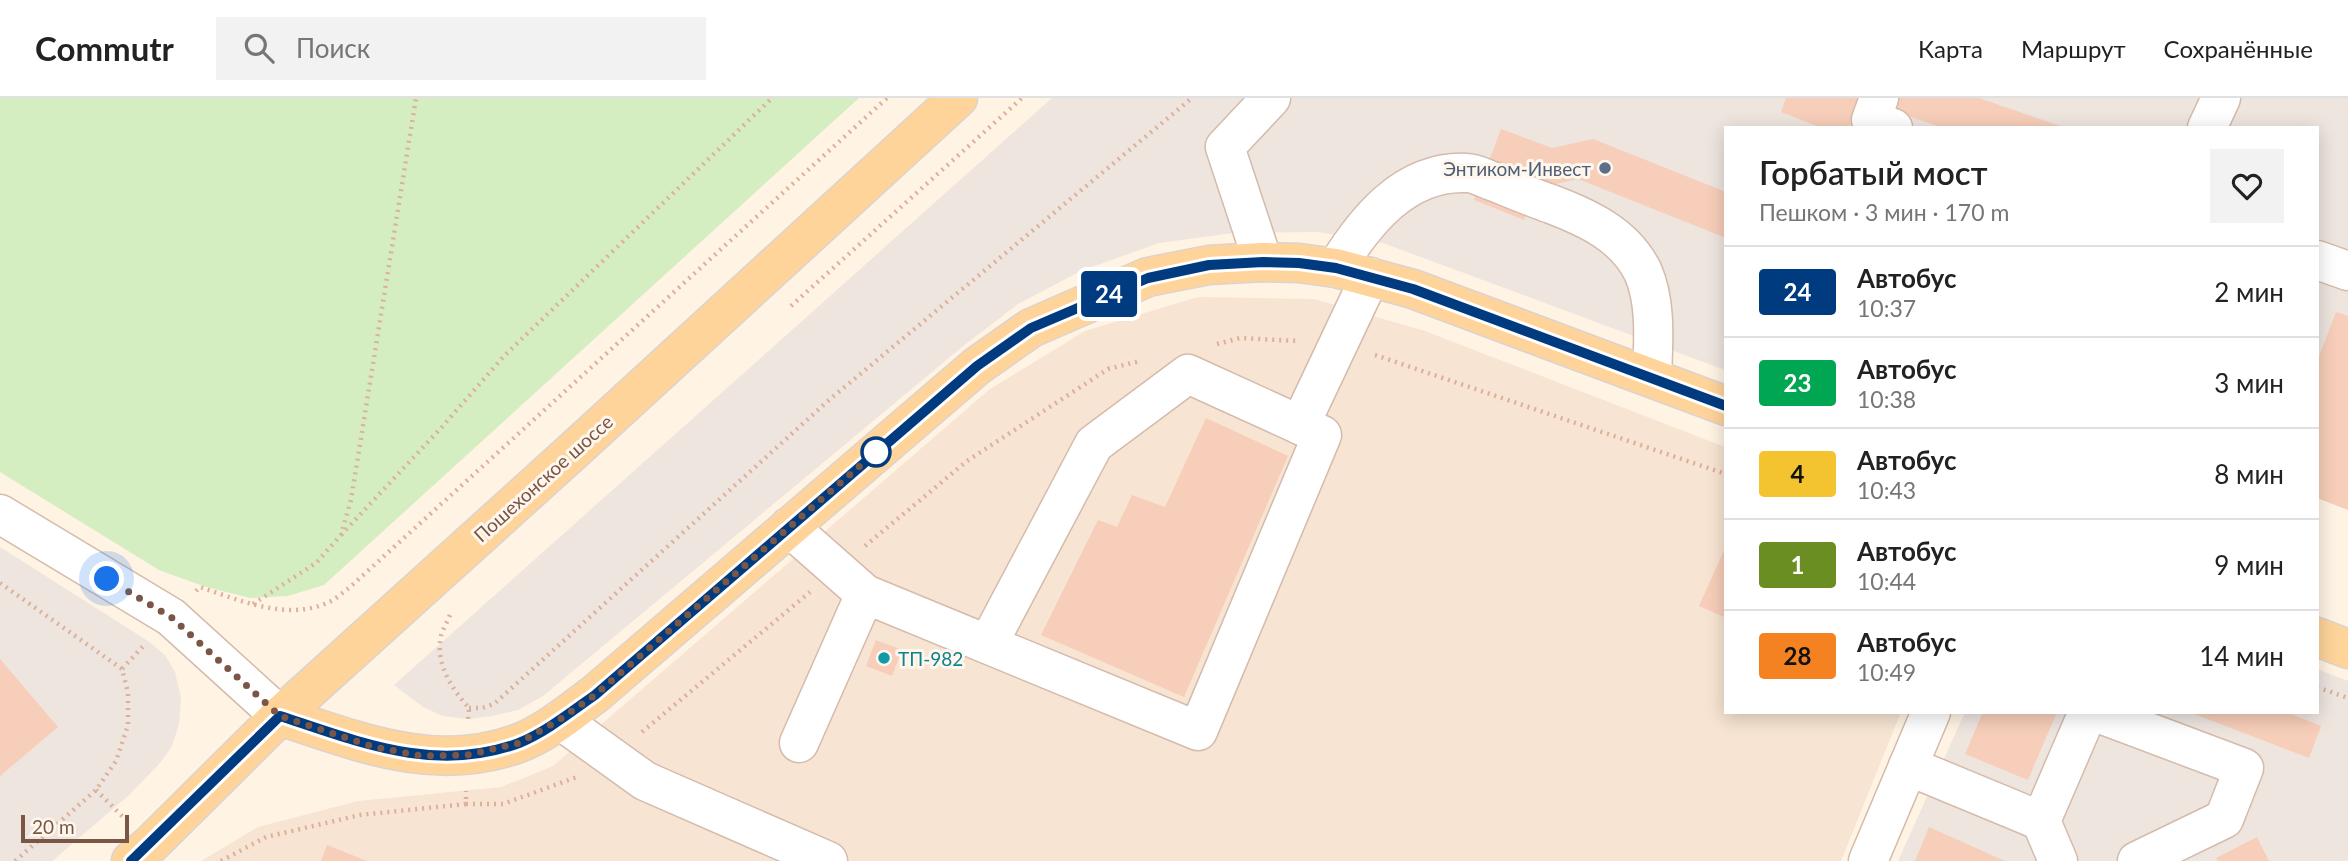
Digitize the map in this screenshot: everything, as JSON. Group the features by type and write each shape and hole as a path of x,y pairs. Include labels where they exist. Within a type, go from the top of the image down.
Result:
{"main road":[{"name":"Пошехонское шоссе","path":"131,861 280,716 572,453 958,98"},
{"path":"280,716 374,747 422,756 467,755 519,743 595,695 977,366 1031,328 1148,278 1209,265 1263,262 1299,263 1353,273 1413,289 1724,405"},
{"path":"2319,638 2348,649"}],"street":[{"path":"1263,262 1225,146 1271,98"},
{"path":"1879,98 1871,120 1888,126"},
{"path":"2208,126 2221,98"},
{"path":"1300,425 1353,273 1353,242 1376,212 1409,186 1439,175 1469,173 1583,216 1623,242 1643,273 1650,302 1652,378"},
{"path":"2319,261 2348,271"},
{"path":"789,527 865,594 1198,731 1322,435 1188,374 1094,444 988,644"},
{"path":"0,514 171,617 280,716"},
{"path":"799,743 865,594"},
{"path":"1867,861 1930,714"},
{"path":"2058,861 2042,821 2087,714"},
{"path":"2100,714 2244,768 2224,819 2137,861"},
{"path":"559,720 645,781 783,852 828,861"},
{"path":"1908,766 2042,821"}],"path":[{"path":"341,535 351,500 416,98"},
{"path":"252,605 316,563 504,356 772,98"},
{"path":"122,668 200,587 252,605 304,610 327,603 349,588 887,98"},
{"path":"787,310 1022,98"},
{"path":"468,708 482,708 494,704 830,400 1192,98"},
{"path":"0,583 122,668 128,693 128,725 116,761 96,790 15,861"},
{"path":"221,861 266,837 360,815 466,804 468,708 452,690 442,667 441,638 450,615"},
{"path":"2319,688 2348,698"}],"shaded area":[{"path":"1052,98 2348,98 2348,421 2319,410 2319,126 1724,126 1724,370 1383,243 1318,232 1233,233 1159,243 1081,271 1018,304 962,347 543,696 518,710 468,719 443,716 423,707 394,685"},
{"path":"1198,297 1314,299 1425,331 1724,447 1724,714 1900,714 1841,861 201,861 258,827 358,801 501,787 553,766 990,389 1085,331"},
{"path":"0,547 148,641 165,655 175,672 181,698 179,724 172,746 160,763 129,795 52,861 0,861"},
{"path":"2319,670 2348,681 2348,861 1898,861 1964,714 2319,714"}],"green space":[{"path":"0,98 859,98 324,585 288,596 250,598 203,586 159,570 0,472"}],"building":[{"path":"1786,98 1860,98 1850,126 1817,126 1781,112"},
{"path":"1895,98 1979,98 2060,126 1937,126 1891,110"},
{"path":"1501,129 1552,148 1593,139 1724,191 1724,237 1578,179 1537,188 1524,220 1474,200"},
{"path":"2336,312 2348,316 2348,510 2319,499 2319,357"},
{"path":"1206,418 1288,456 1184,697 1041,635 1098,520 1117,527 1132,495 1165,507"},
{"path":"1724,550 1724,617 1699,606"},
{"name":"ТП-982","path":"876,640 902,650 892,676 866,666"},
{"path":"0,659 58,727 0,776"},
{"path":"1982,714 2056,714 2028,780 1965,754"},
{"path":"2194,714 2291,714 2321,726 2309,758"},
{"path":"1929,827 2005,861 1915,861"},
{"path":"2257,837 2269,861 2218,861 2216,858"},
{"path":"327,845 367,861 321,861"}],"bus line":[{"name":"24","path":"131,861 280,716 374,747 422,756 467,755 519,743 595,695 977,366 1031,328 1148,278 1209,265 1263,262 1336,268 1413,289 1724,405"}],"place":[{"name":"Энтиком-Инвест","path":"1605,168"},
{"name":"ТП-982","path":"884,658"}],"route":[{"path":"107,579 171,617 280,716 374,747 422,756 467,755 519,743 595,695 876,452"}]}
